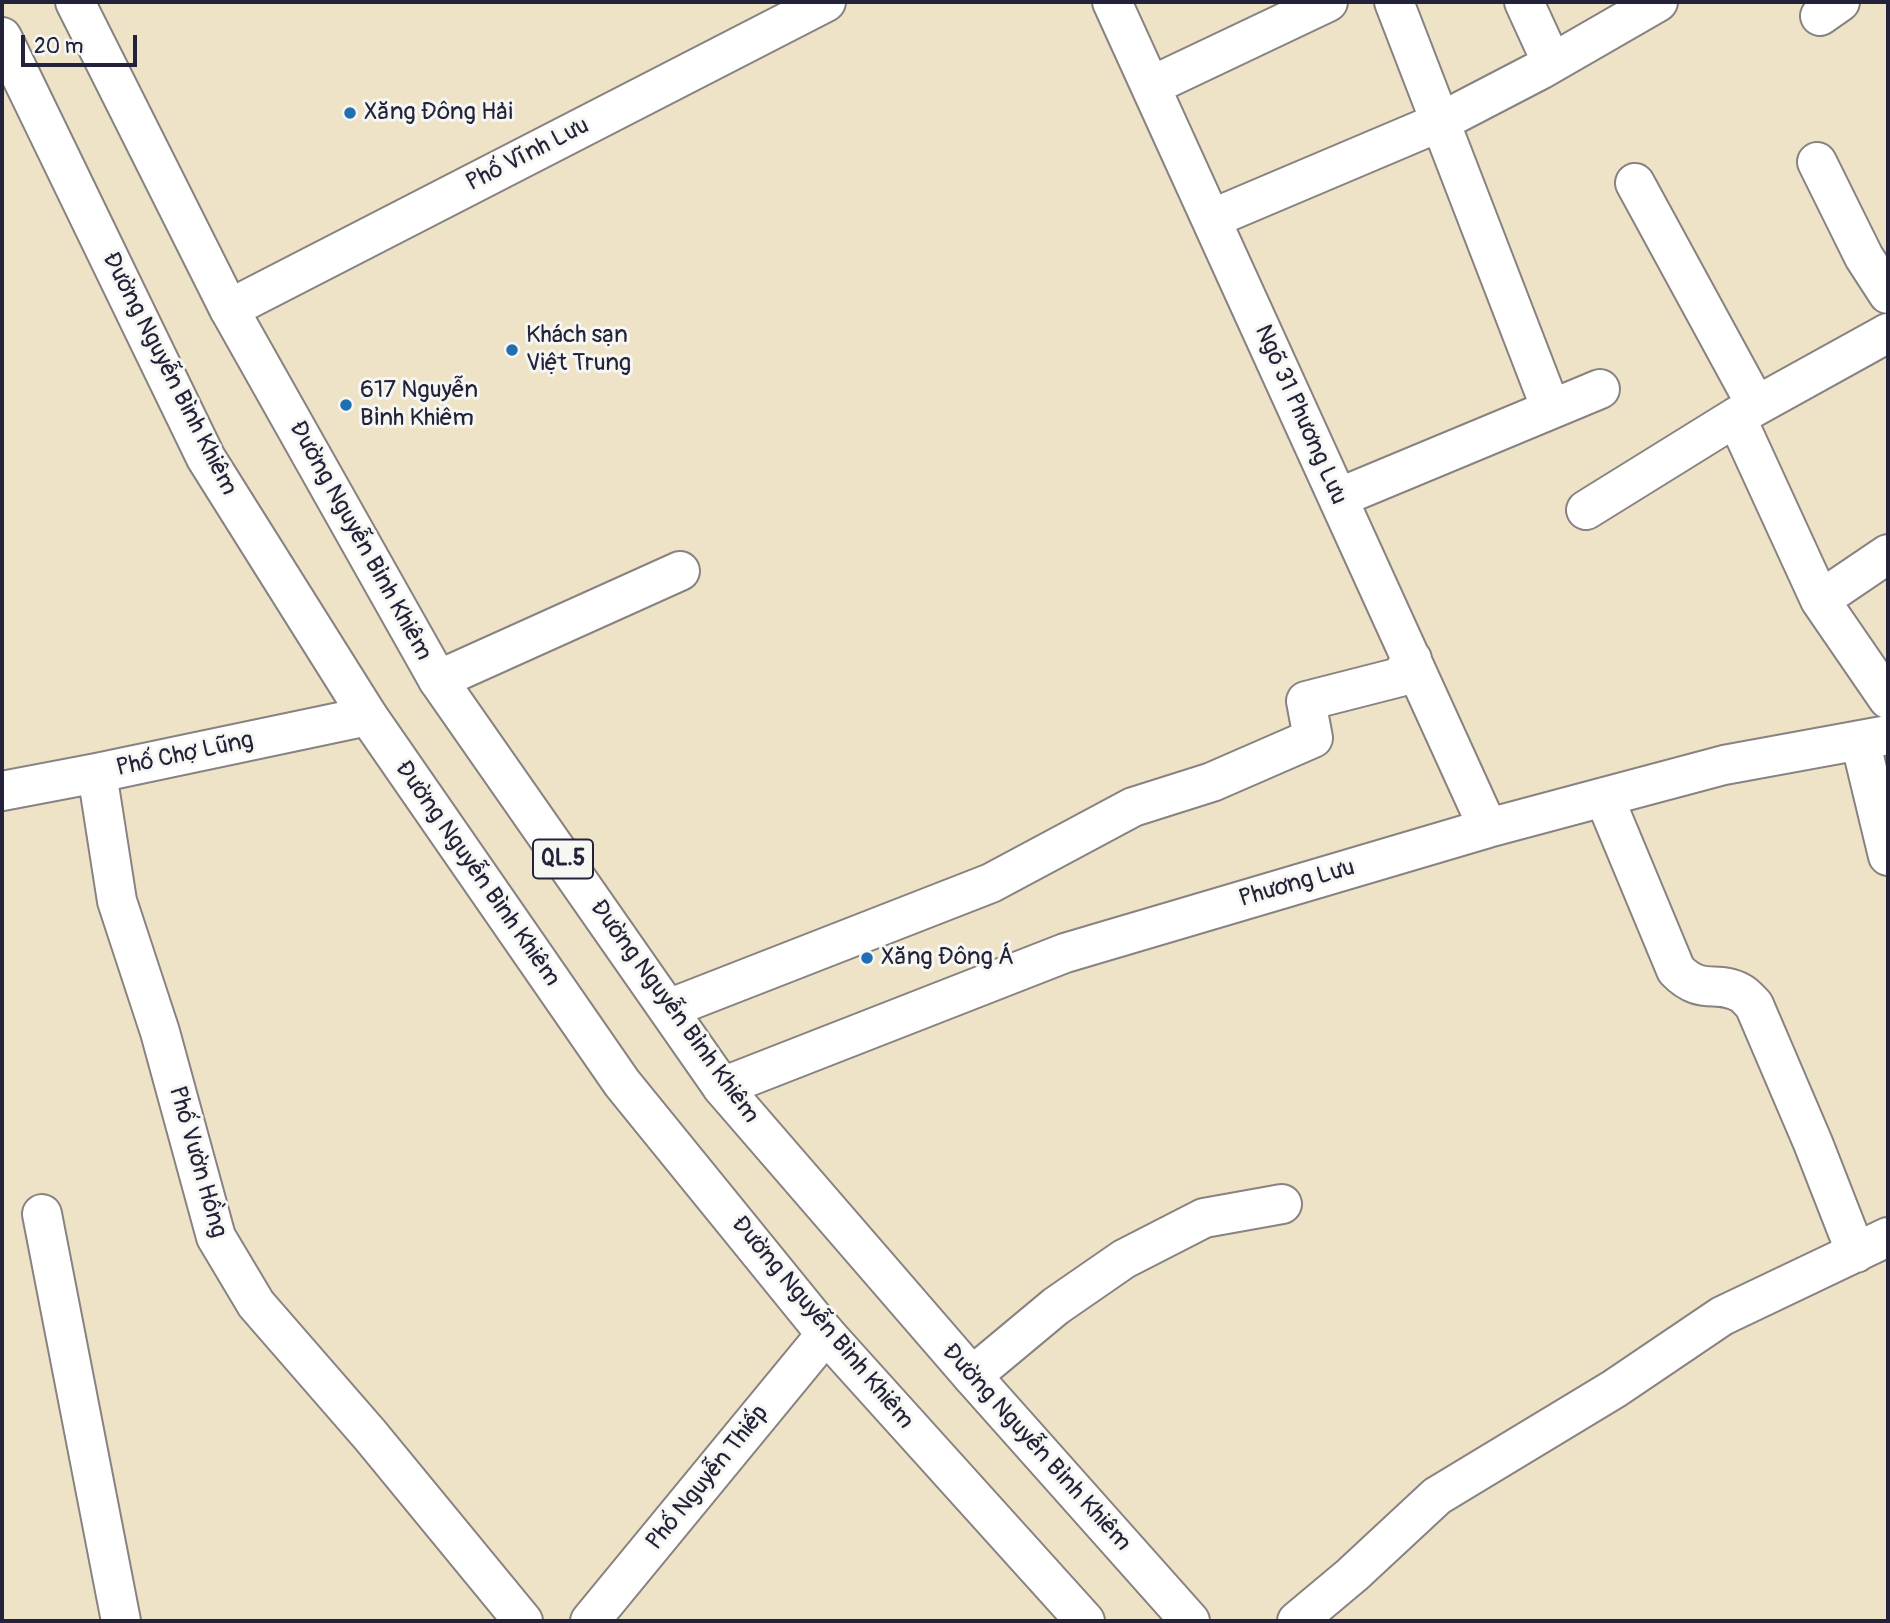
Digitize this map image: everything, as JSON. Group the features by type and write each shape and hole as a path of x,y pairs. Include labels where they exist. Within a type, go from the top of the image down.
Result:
{"main road":[{"name":"Đường Nguyễn Bỉnh Khiêm","path":"75,2 229,309 438,680 722,1087 972,1377 1190,1621"},
{"name":"Ngõ 31 Phương Lưu","path":"1112,2 1488,828"},
{"path":"1151,86 1328,2"},
{"path":"1394,2 1551,409"},
{"path":"1524,2 1551,61"},
{"path":"1211,219 1440,122 1658,2"},
{"name":"Phố Vĩnh Lưu","path":"229,309 804,7"},
{"name":"Đường Nguyễn Bình Khiêm","path":"2,37 206,458 368,716 622,1083 826,1334 1085,1621"},
{"path":"1817,162 1864,257 1888,294"},
{"path":"1635,183 1746,411 1820,600 1888,699"},
{"path":"1586,510 1746,411 1888,333"},
{"path":"1338,498 1600,389"},
{"path":"1820,600 1888,554"},
{"path":"438,680 680,571"},
{"path":"668,1009 991,883 1133,807 1212,782 1303,743 1312,738 1306,701 1400,677 1412,659"},
{"name":"Phố Chợ Lũng","path":"2,791 97,774 368,716"},
{"path":"1874,738 1888,856"},
{"name":"Phương Lưu","path":"722,1087 1065,953 1488,828 1724,765 1874,738"},
{"name":"Phố Vườn Hồng","path":"97,774 117,901 160,1032 216,1237 256,1304 370,1435 523,1621"},
{"path":"1297,1621 1352,1575 1437,1496 1614,1389 1722,1317 1872,1245 1813,1143 1754,1005 1741,993 1695,985 1676,970 1604,797"},
{"path":"972,1377 1056,1306 1124,1259 1204,1218 1282,1204"},
{"path":"42,1214 121,1621"},
{"name":"Phố Nguyễn Thiếp","path":"590,1621 826,1334"}],"place":[{"name":"Xăng Đông Hải","path":"350,113"},
{"name":"Khách sạn Việt Trung","path":"512,350"},
{"name":"617 Nguyễn Bỉnh Khiêm","path":"346,405"},
{"name":"Xăng Đông Á","path":"867,958"}]}
